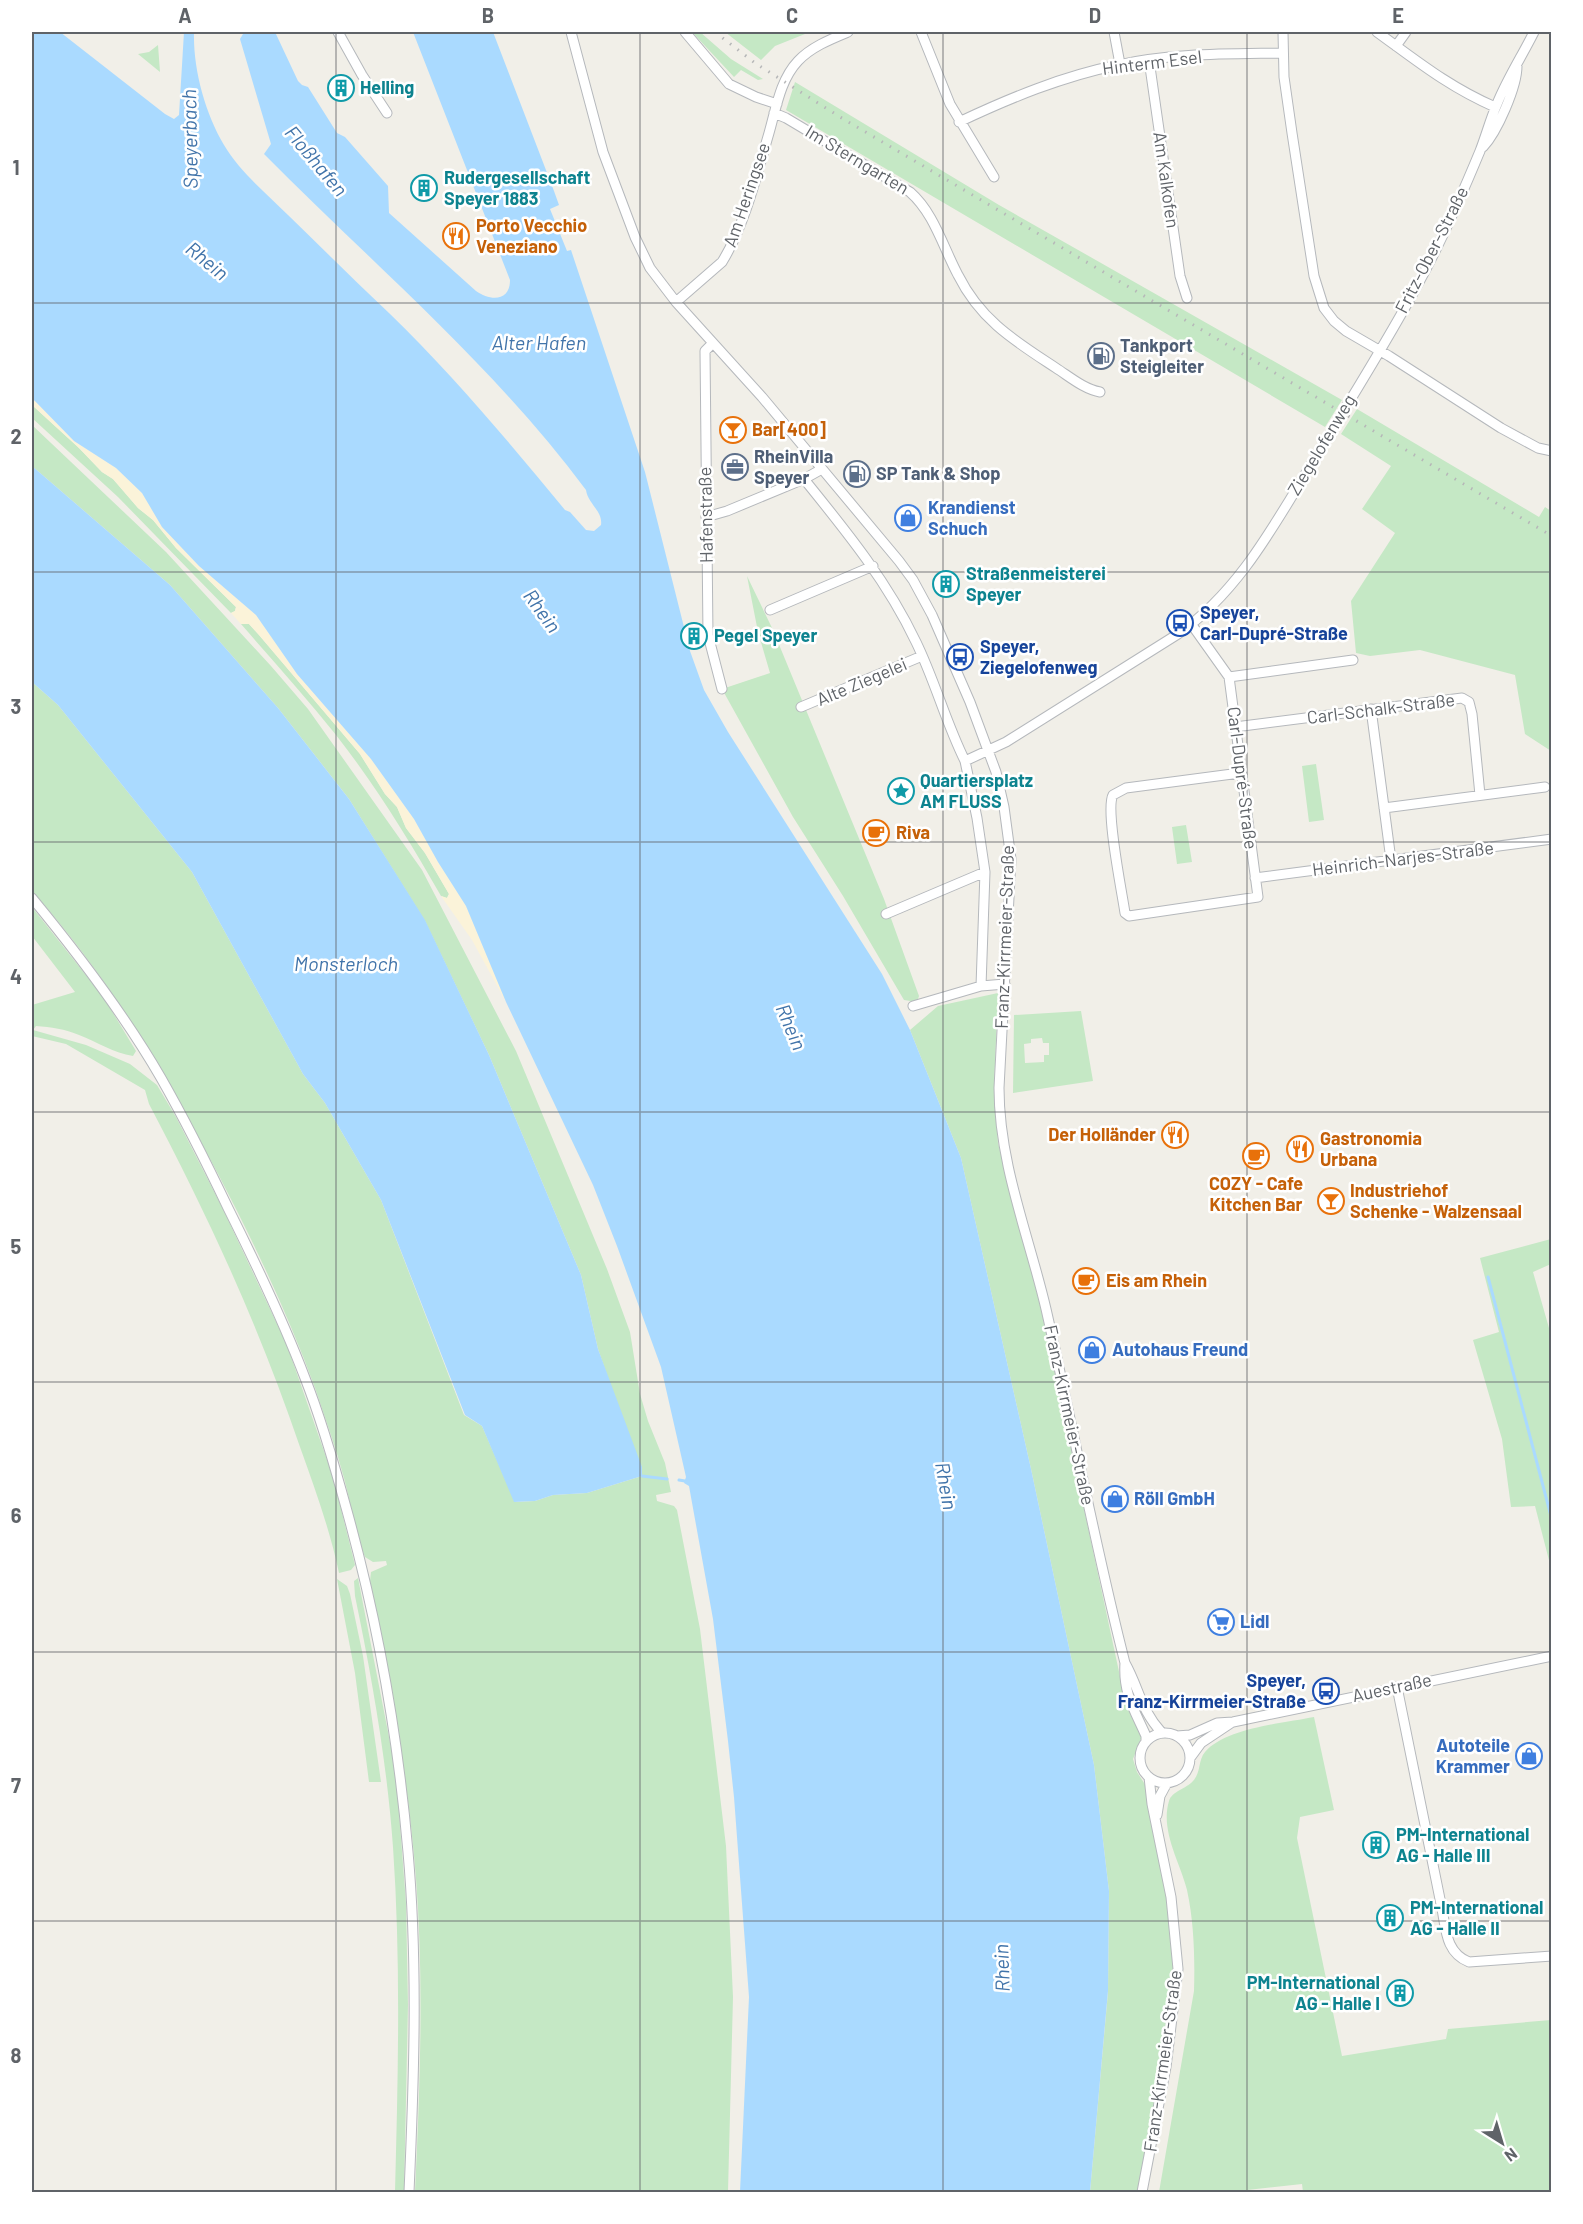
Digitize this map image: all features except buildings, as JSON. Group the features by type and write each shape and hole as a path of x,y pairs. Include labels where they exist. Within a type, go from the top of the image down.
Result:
{"street":[{"path":"338,32 387,113"},
{"path":"572,32 603,152 616,190 644,258 676,302"},
{"name":"Im Sterngarten","path":"685,32 729,84 756,97 910,192 925,207 958,276 975,304 988,318 1019,344 1087,387 1100,392"},
{"name":"Am Heringsee","path":"676,302 722,262 727,254 759,168 784,82 799,60 818,46 847,32"},
{"path":"921,32 959,122 994,177"},
{"path":"1114,32 1120,64"},
{"path":"1283,32 1283,53 1292,133 1318,294 1324,308 1346,331 1521,440 1551,451"},
{"path":"1377,32 1448,84 1495,107"},
{"path":"1396,45 1406,32"},
{"name":"Fritz-Ober-Straße","path":"1379,350 1425,271 1481,149 1495,107 1534,32"},
{"name":"Hinterm Esel","path":"959,122 1023,94 1120,64 1237,54 1283,53"},
{"name":"Am Kalkofen","path":"1149,60 1179,276 1187,298"},
{"name":"Fritz-Ober-Straße","path":"1481,149 1490,140 1508,99 1517,75 1517,66"},
{"name":"Franz-Kirrmeier-Straße","path":"676,302 762,396 913,580 951,656 989,751 1004,807 1011,859 999,1088 1003,1139 1020,1214 1046,1306 1125,1663 1144,1710 1162,1733"},
{"name":"Hafenstraße","path":"713,343 705,351 708,635 722,689"},
{"name":"Ziegelofenweg","path":"989,751 1192,625 1222,596 1259,549 1379,350"},
{"path":"706,517 727,511 804,479 822,469"},
{"name":"Alte Ziegelei","path":"804,479 873,566 909,627 965,761 985,873 981,986"},
{"path":"770,610 873,566"},
{"name":"Carl-Dupré-Straße","path":"1192,625 1229,677 1255,878"},
{"name":"Alte Ziegelei","path":"801,707 922,656"},
{"path":"1229,677 1353,660"},
{"name":"Carl-Schalk-Straße","path":"1235,727 1459,698 1469,702 1472,714 1480,795"},
{"path":"1371,709 1391,860"},
{"path":"965,761 989,751"},
{"path":"1240,772 1126,788 1113,795 1110,802 1125,913 1129,916 1258,897 1255,878"},
{"path":"1384,808 1545,787"},
{"name":"Heinrich-Narjes-Straße","path":"1255,878 1551,839"},
{"path":"886,914 985,873"},
{"path":"32,898 76,952 106,995 160,1077 201,1153 267,1285 307,1382 335,1468 379,1645 405,1814 415,1983 409,2193"},
{"path":"913,1006 981,986 1005,984"},
{"name":"Auestraße","path":"1178,1736 1190,1735 1217,1723 1233,1722 1551,1656"},
{"name":"Franz-Kirrmeier-Straße","path":"1125,1663 1126,1690 1146,1736 1141,1752 1141,1763 1149,1777 1171,1897 1178,1969 1166,2067 1142,2193"},
{"path":"1397,1687 1449,1943 1453,1951 1460,1958 1469,1962 1551,1956"},
{"name":"Auestraße","path":"1190,1758 1201,1743 1233,1722"},
{"path":"1146,1742 1162,1733 1178,1736 1188,1747 1190,1758 1189,1765 1182,1776 1167,1783 1157,1782 1149,1777"},
{"name":"Franz-Kirrmeier-Straße","path":"1156,1823 1160,1796 1167,1783"}],"green space":[{"path":"692,32 700,32 731,59 763,79 758,80 741,70 734,77"},
{"path":"725,32 810,32 775,46 761,60"},
{"path":"158,45 160,72 138,54 149,52"},
{"path":"795,82 999,205 1342,400 1325,427 786,110"},
{"path":"32,405 102,472 113,479 138,508 153,520 176,548 236,607 235,611 231,613 118,497 32,418"},
{"path":"1357,409 1539,517 1545,507 1551,511 1551,751 1525,734 1515,675 1420,650 1370,656 1356,653 1351,601 1395,533 1362,509 1391,466 1341,434"},
{"path":"32,425 166,552 271,666 308,709 422,870 516,1051 607,1269 630,1332 640,1394 648,1421 665,1463 671,1492 656,1495 657,1501 674,1506 677,1510 700,1629 726,1846 733,1997 728,2192 415,2192 421,1996 416,1878 398,1729 370,1581 371,1572 387,1565 386,1561 373,1562 365,1557 338,1456 305,1360 270,1279 218,1174 134,1026 86,957 32,891 32,682 58,705 192,872 303,1074 325,1103 381,1200 464,1415 482,1426 515,1502 535,1501 553,1495 587,1493 642,1476 598,1349 581,1275 489,1055 425,921 349,799 278,708 170,585 32,466"},
{"path":"747,576 773,630 884,899 919,996 917,1002 904,1000 793,817 722,689 770,673 758,632"},
{"path":"241,624 249,624 259,635 360,754 385,794 397,807 406,828 425,853 449,894 447,898 441,896 392,814 351,754"},
{"path":"1316,764 1324,820 1309,822 1302,766"},
{"path":"1186,825 1192,862 1177,864 1172,827"},
{"path":"32,907 104,998 136,1051 133,1056 126,1055 74,1033 58,1029 36,1026 33,1030 86,1045 130,1064 157,1085 176,1117 222,1207 287,1345 333,1477 355,1565 351,1570 339,1573 317,1494 268,1358 232,1273 149,1104 145,1090 66,1044 32,1036 32,1005 75,992 32,936"},
{"path":"998,993 994,1087 998,1143 1041,1309 1121,1681 1126,1700 1142,1736 1133,1759 1137,1772 1146,1786 1165,1879 1174,1965 1164,2056 1141,2192 1090,2192 1108,1992 1109,1891 1094,1765 1031,1469 961,1158 910,1030 938,1006"},
{"path":"1081,1011 1093,1081 1013,1093 1014,1015","holes":["1042,1038 1043,1043 1049,1043 1049,1055 1044,1055 1044,1062 1025,1063 1024,1044 1031,1043 1031,1039"]},
{"path":"1551,1239 1551,1264 1533,1272 1551,1335 1551,1568 1535,1506 1511,1507 1502,1439 1473,1340 1499,1332 1480,1258"},
{"path":"358,1578 396,1773 406,1903 408,2005 404,2192 395,2192 398,1976 393,1847 378,1721 355,1596 354,1581"},
{"path":"337,1579 347,1586 350,1594 363,1656 381,1782 369,1782 355,1673"},
{"path":"1314,1717 1334,1810 1300,1817 1297,1838 1342,2056 1446,2039 1448,2029 1551,2020 1551,2192 1303,2192 1302,2184 1229,2192 1159,2192 1194,1991 1191,1915 1184,1879 1169,1835 1167,1812 1169,1801 1173,1795 1193,1781 1203,1755 1214,1744 1241,1732"}],"sand":[{"path":"32,398 74,441 116,468 142,493 163,527 199,566 256,615 297,674 371,759 414,819 466,906 506,1002 472,940 441,896 447,898 449,894 425,853 406,828 397,807 385,794 360,754 249,624 241,624 231,613 236,607 176,548 153,520 138,508 113,479 102,472 32,405"}],"water":[{"path":"32,32 60,32 174,119 179,115 184,32 194,32 198,76 206,105 230,155 254,182 436,360 565,510 570,512 586,530 594,531 601,525 598,511 589,499 586,490 550,444 472,358 264,154 271,144 240,39 243,34 251,32 275,32 298,81 308,87 337,133 345,137 388,186 389,213 476,291 487,297 498,298 507,292 510,280 413,32 493,32 559,205 550,209 567,251 571,250 645,472 690,651 704,690 728,732 882,974 910,1030 961,1158 1031,1469 1094,1765 1109,1891 1108,1991 1090,2192 740,2192 749,1997 734,1797 713,1619 689,1486 684,1483 686,1477 661,1367 593,1185 506,1002 466,906 414,819 371,759 297,674 256,615 199,566 162,527 142,493 116,468 74,441 32,398"},
{"name":"Monsterloch","path":"32,466 170,585 278,708 349,799 425,920 489,1055 581,1275 598,1349 642,1467 642,1476 587,1493 553,1495 535,1501 514,1502 482,1426 465,1415 381,1200 325,1103 303,1074 192,872 58,705 32,682"}],"waterway":[{"path":"1488,1277 1552,1520"},
{"path":"642,1476 667,1479"},
{"path":"679,1480 685,1481"}],"railway":[{"path":"715,32 755,63 840,117 1552,536"}],"place":[{"name":"Helling","path":"341,88"},
{"name":"Rudergesellschaft Speyer 1883","path":"424,188"},
{"name":"Porto Vecchio Veneziano","path":"456,236"},
{"name":"Tankport Steigleiter","path":"1101,356"},
{"name":"Bar[400]","path":"733,430"},
{"name":"RheinVilla Speyer","path":"735,467"},
{"name":"SP Tank & Shop","path":"857,474"},
{"name":"Krandienst Schuch","path":"908,518"},
{"name":"Straßenmeisterei Speyer","path":"946,584"},
{"name":"Speyer, Carl-Dupré-Straße","path":"1180,623"},
{"name":"Pegel Speyer","path":"694,636"},
{"name":"Speyer, Ziegelofenweg","path":"960,657"},
{"name":"Quartiersplatz AM FLUSS","path":"901,791"},
{"name":"Riva","path":"876,833"},
{"name":"Der Holländer","path":"1175,1135"},
{"name":"Gastronomia Urbana","path":"1300,1149"},
{"name":"COZY - Cafe Kitchen Bar","path":"1256,1156"},
{"name":"Industriehof Schenke - Walzensaal","path":"1331,1201"},
{"name":"Eis am Rhein","path":"1086,1281"},
{"name":"Autohaus Freund","path":"1092,1350"},
{"name":"Röll GmbH","path":"1115,1499"},
{"name":"Lidl","path":"1221,1622"},
{"name":"Speyer, Franz-Kirrmeier-Straße","path":"1326,1691"},
{"name":"Autoteile Krammer","path":"1529,1756"},
{"name":"PM-International AG - Halle III","path":"1376,1845"},
{"name":"PM-International AG - Halle II","path":"1390,1918"},
{"name":"PM-International AG - Halle I","path":"1400,1993"}],"water label":[{"name":"Speyerbach","path":"190,139"},
{"name":"Floßhafen","path":"316,161"},
{"name":"Rhein","path":"207,261"},
{"name":"Alter Hafen","path":"539,343"},
{"name":"Rhein","path":"542,611"},
{"name":"Rhein","path":"791,1027"},
{"name":"Rhein","path":"946,1486"},
{"name":"Rhein","path":"1002,1968"}]}
